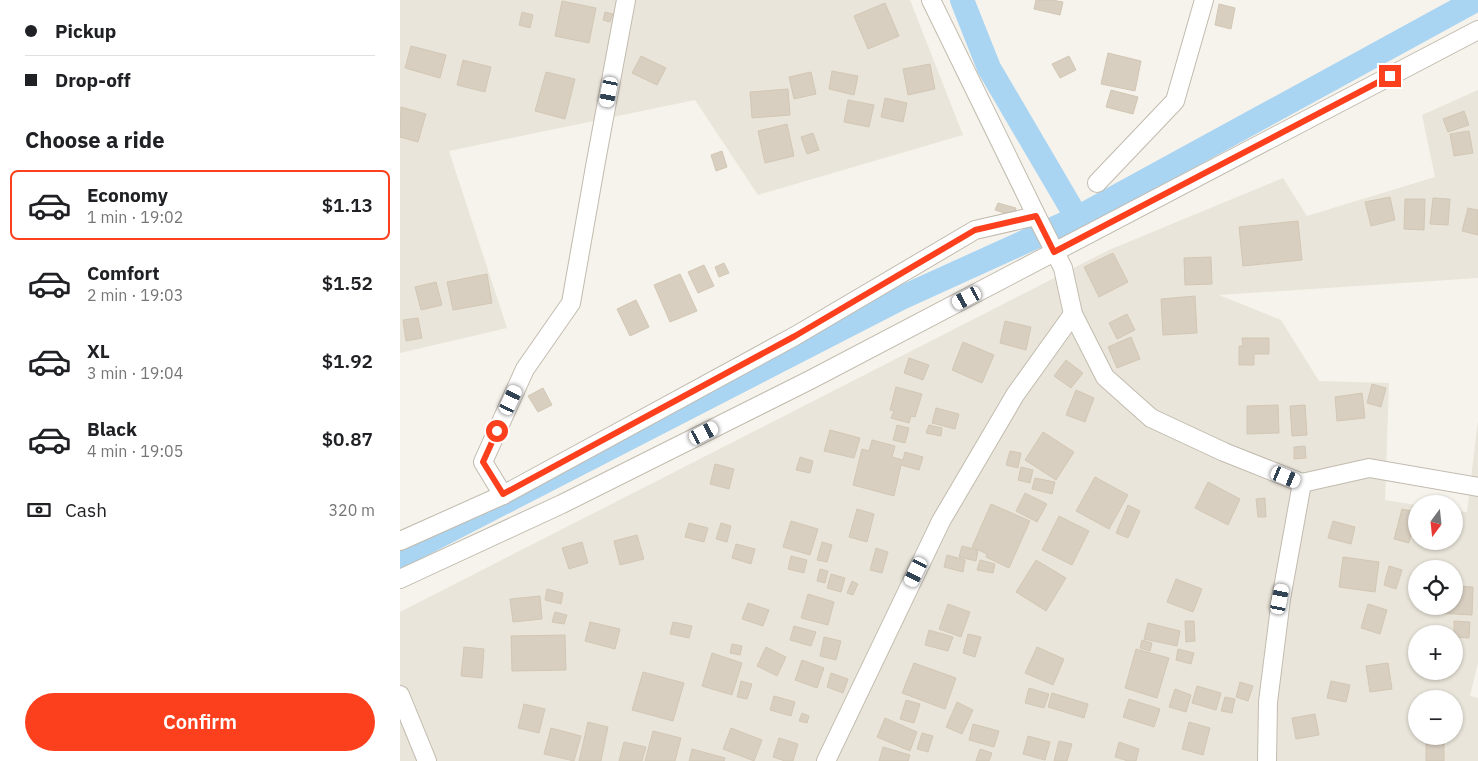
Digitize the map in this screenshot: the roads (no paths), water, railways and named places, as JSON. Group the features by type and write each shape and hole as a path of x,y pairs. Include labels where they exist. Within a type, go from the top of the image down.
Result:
{"street":[{"path":"503,494 483,462 525,369 571,303 626,0"},
{"path":"931,0 1036,217 1063,268 1073,314 1106,377 1151,418 1224,452 1302,483 1370,468 1478,487"},
{"path":"1097,183 1175,102 1204,0"},
{"path":"400,579 562,504 810,380 1478,30"},
{"path":"400,541 503,494 795,336 975,230 1036,217"},
{"path":"826,761 941,520 1015,395 1073,314"},
{"path":"1267,761 1268,702 1280,599 1302,483"},
{"path":"400,695 427,761"}],"waterway":[{"path":"962,0 989,68 1077,218"},
{"path":"400,556 901,298 1077,218 1476,0"}]}
